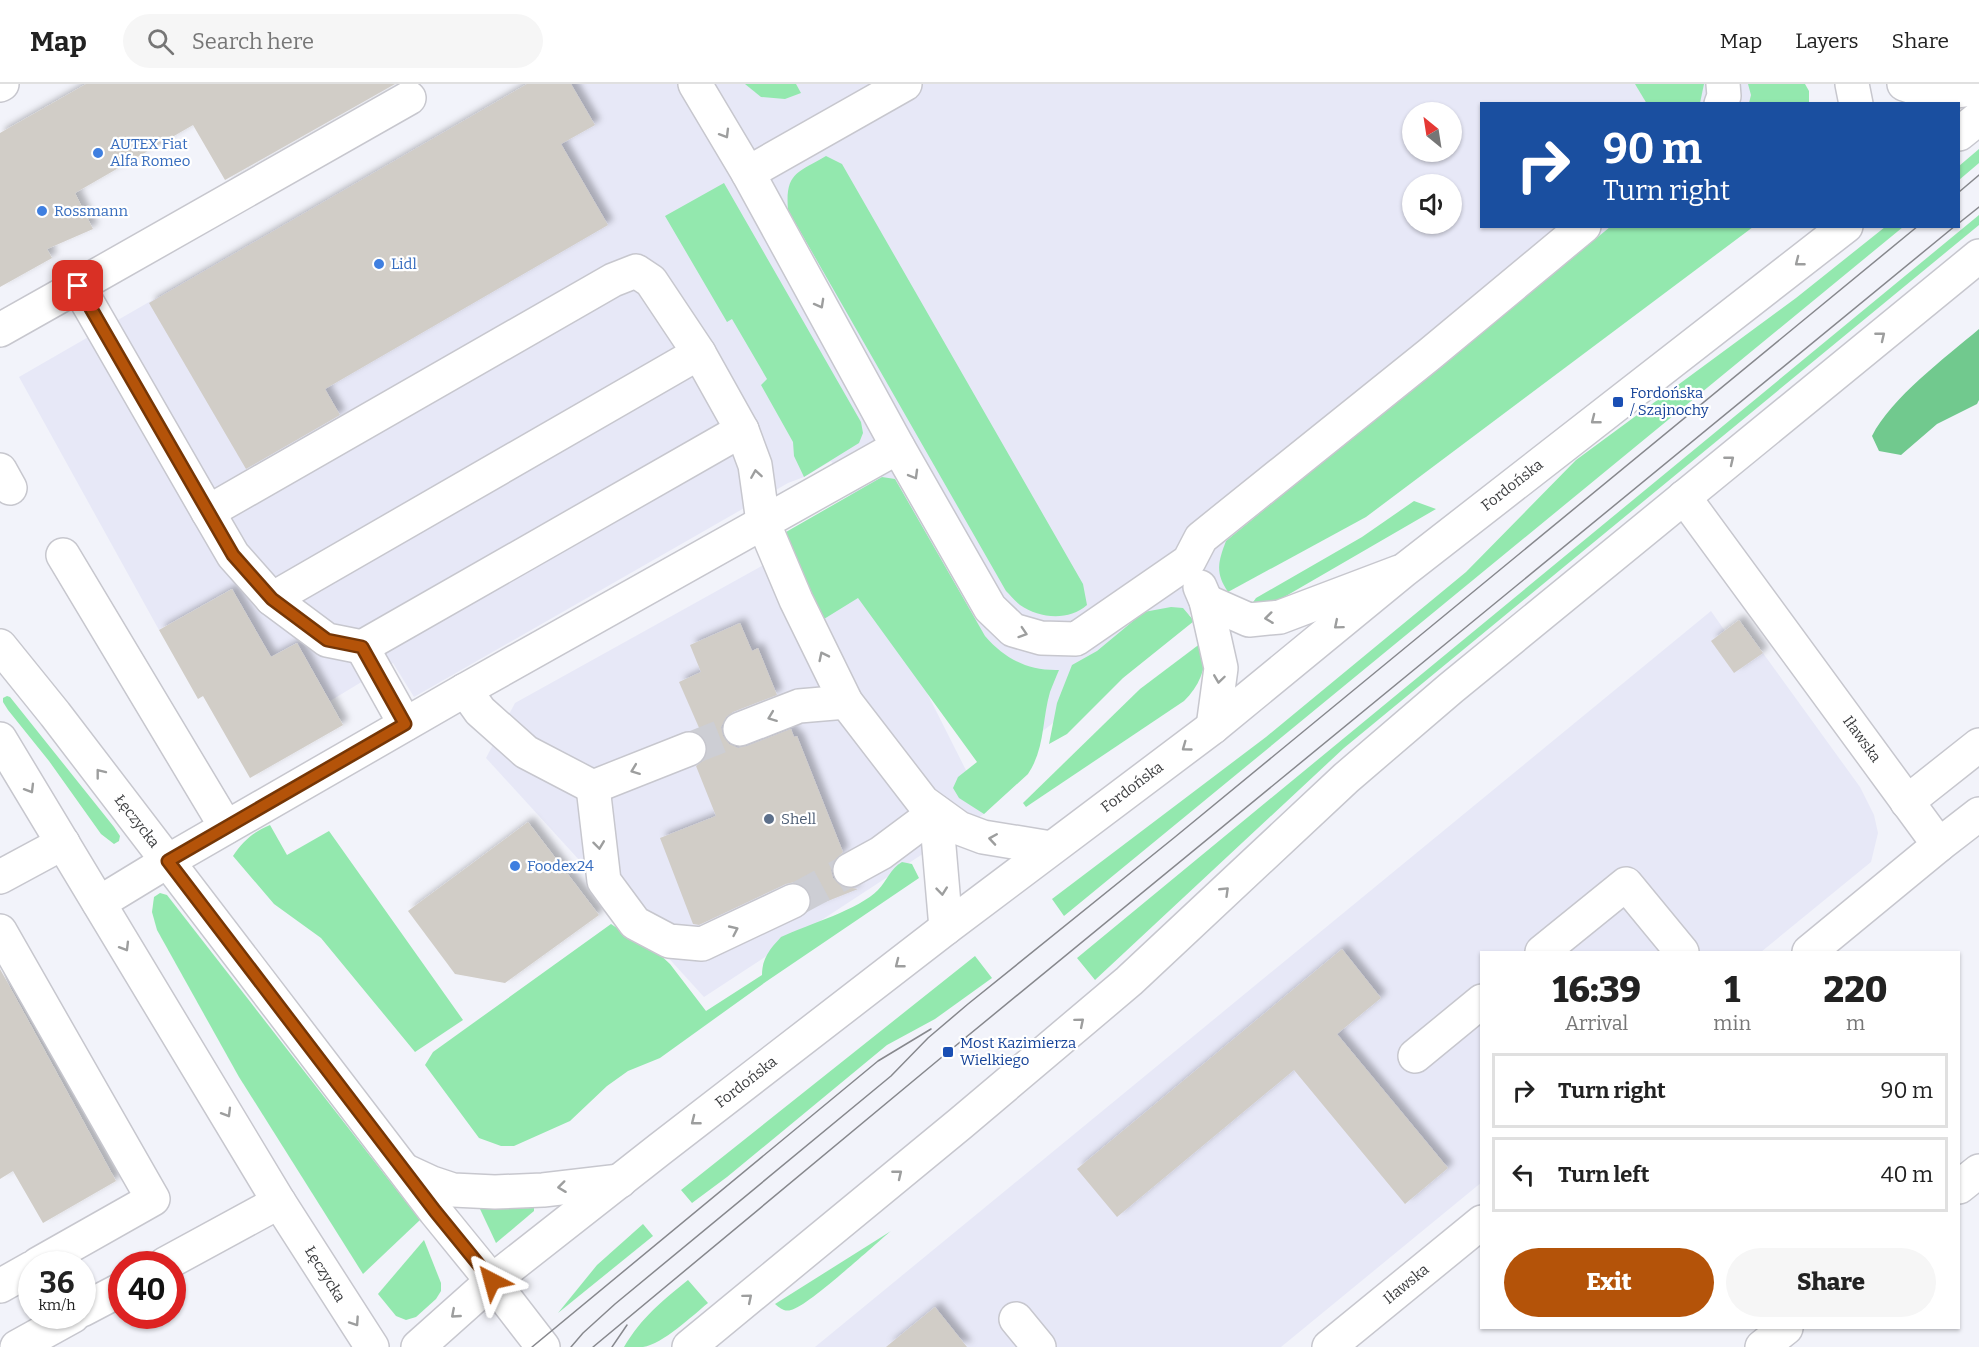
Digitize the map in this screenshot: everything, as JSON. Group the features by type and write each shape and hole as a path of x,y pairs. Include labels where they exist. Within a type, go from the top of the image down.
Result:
{"main road":[{"path":"695,84 748,173 898,447 990,608 1013,630 1041,639 1076,639 1190,561 1201,538 1430,354 1582,228"},
{"path":"748,173 905,84"},
{"path":"1722,102 1724,96 1723,84"},
{"path":"1852,84 1856,102"},
{"path":"1904,84 1934,94 1979,88"},
{"path":"0,330 409,98"},
{"path":"1960,133 1979,118"},
{"name":"Fordońska","path":"418,1347 492,1281 946,928 1213,727 1403,571 1843,228"},
{"path":"697,1343 1129,981 1346,778 1450,688 1979,256"},
{"path":"208,512 613,280 636,271 651,281 699,353 742,430 755,465 763,522 796,600 846,702 922,802 936,812 959,828 983,837 1051,848"},
{"path":"78,286 233,555 272,599 327,640 362,647 742,430"},
{"path":"272,599 699,353"},
{"path":"99,903 405,724 898,447"},
{"name":"Iławska","path":"1684,496 1939,845"},
{"path":"63,555 226,827"},
{"path":"1190,561 1206,602 1221,668 1213,727"},
{"path":"1206,602 1249,620 1280,616 1403,571"},
{"name":"Łęczycka","path":"0,646 543,1347"},
{"path":"362,647 405,724"},
{"path":"465,690 480,711 526,752 592,787 690,749"},
{"path":"740,729 799,706 846,702"},
{"name":"Łęczycka","path":"0,739 279,1202 372,1347"},
{"path":"1907,802 1979,745"},
{"path":"592,787 604,881 635,922 669,941 702,945 793,901"},
{"path":"850,870 881,853 936,812"},
{"path":"936,812 946,928"},
{"path":"1810,951 1979,814"},
{"path":"0,877 63,843"},
{"path":"1543,951 1626,884 1681,951"},
{"path":"0,931 153,1199 61,1251"},
{"path":"1415,1056 1480,1003"},
{"path":"405,1170 453,1190 495,1192 543,1190 620,1181"},
{"path":"1960,1186 1979,1171"},
{"path":"186,1253 279,1202"},
{"name":"Iławska","path":"1329,1347 1480,1224"},
{"path":"0,1286 18,1276"},
{"path":"1016,1319 1039,1347"},
{"path":"17,1347 50,1329"}],"shaded area":[{"path":"527,84 1787,84 1793,102 1480,102 1480,228 1709,228 1228,592 1206,602 1001,764 831,461 804,477 788,483 414,697 393,663 330,701 297,643 271,657 232,589 159,630 19,377"},
{"path":"841,522 987,812 704,997 486,758 515,703"},
{"path":"1711,611 1725,631 1739,620 1860,787 1874,815 1878,833 1871,862 1762,951 1480,951 1480,1184 1281,1347 815,1347"}],"green space":[{"path":"745,84 796,84 801,93 785,99 761,97"},
{"path":"1635,84 1704,84 1700,102 1646,102"},
{"path":"1748,84 1805,84 1809,91 1809,102 1749,102 1751,95"},
{"path":"1979,149 1979,163 1960,179 1960,165"},
{"path":"826,156 842,164 1083,584 1087,605 1080,610 1063,616 1036,613 1020,605 1006,591 788,210 791,181 807,166"},
{"path":"724,183 861,422 863,433 859,443 804,477 794,456 793,442 761,385 767,379 732,319 727,322 665,216"},
{"path":"1979,215 1979,225 1344,748 1095,980 1077,958"},
{"path":"1609,228 1752,228 1366,517 1228,592 1221,579 1219,567 1226,541"},
{"path":"1884,228 1902,228 1064,916 1052,899 1266,737 1466,572 1576,460 1796,298"},
{"path":"1979,329 1979,400 1977,404 1937,424 1901,455 1879,451 1872,436 1892,407 1920,379"},
{"path":"882,477 895,479 985,636 1001,651 1018,662 1037,668 1059,670 1047,702 1040,744 1028,774 984,814 959,798 953,788 958,777 977,762 858,598 824,619 779,536"},
{"path":"1414,501 1436,509 1267,607 1251,605 1256,598 1362,537"},
{"path":"1171,607 1183,608 1194,621 1123,678 1067,734 1049,744 1057,703 1072,665 1097,651 1144,612"},
{"path":"1205,640 1202,673 1184,701 1026,807 1023,803 1140,689"},
{"path":"7,696 114,827 120,836 119,841 114,844 101,834 49,761 8,710 3,702 3,698"},
{"path":"270,825 287,855 329,831 463,1020 415,1052 321,938 274,904 233,856 249,838"},
{"path":"902,862 912,864 919,878 767,981 660,1058 628,1071 607,1086 570,1121 514,1146 501,1146 479,1138 425,1065 433,1052 611,924 657,952 670,964 706,1011 762,975 767,954 781,937 859,904 878,890 894,868"},
{"path":"160,893 167,895 420,1220 363,1274 239,1077 157,930 152,912 154,897"},
{"path":"975,956 992,978 935,1019 887,1045 727,1177 692,1203 681,1190"},
{"path":"534,1208 534,1211 496,1243 480,1209"},
{"path":"643,1224 653,1236 558,1313 597,1265"},
{"path":"891,1231 799,1306 786,1310 775,1304"},
{"path":"424,1240 441,1283 441,1291 436,1299 416,1317 406,1320 396,1316 378,1294"},
{"path":"688,1280 708,1303 659,1341 643,1347 624,1347 645,1318"}],"building":[{"name":"AUTEX Fiat Alfa Romeo","path":"86,84 395,84 225,180 193,125 75,193 93,229 47,249 52,258 0,287 0,133"},
{"name":"Lidl","path":"527,84 571,84 595,125 561,144 608,225 325,389 340,415 246,469 149,303"},
{"path":"232,589 271,657 297,643 343,725 250,778 203,696 198,699 159,630"},
{"path":"1739,620 1763,653 1734,673 1711,641"},
{"name":"Shell","path":"740,623 752,651 758,648 777,695 733,712 726,717 721,727 723,736 729,744 738,748 791,729 794,737 797,736 843,852 834,861 831,870 833,878 841,886 858,889 810,908 812,902 810,894 804,886 795,882 786,884 699,925 693,924 660,838 716,816 696,766 704,760 708,751 707,743 696,732 700,730 679,682 701,672 690,645"},
{"name":"Foodex24","path":"528,822 599,915 505,983 455,974 408,911"},
{"path":"1342,949 1381,998 1337,1034 1448,1168 1405,1204 1294,1070 1117,1217 1077,1169"},
{"path":"0,969 116,1181 43,1223 13,1171 0,1179"},
{"path":"935,1307 967,1347 886,1347"}],"tunnel":[{"path":"689,749 740,729"},
{"path":"793,901 850,870"}],"tram line":[{"path":"1960,191 1979,175"},
{"path":"1960,222 1979,207"},
{"path":"571,1347 615,1304 891,1076 928,1038 968,1004 1175,837 1916,228"},
{"path":"593,1347 948,1052 1953,228"},
{"path":"532,1347 878,1061 931,1029"},
{"path":"612,1347 627,1325"}],"place":[{"name":"AUTEX Fiat Alfa Romeo","path":"98,153"},
{"name":"Rossmann","path":"42,211"},
{"name":"Lidl","path":"379,264"},
{"name":"Fordońska / Szajnochy","path":"1618,402"},
{"name":"Shell","path":"769,819"},
{"name":"Foodex24","path":"515,866"},
{"name":"Most Kazimierza Wielkiego","path":"948,1052"}],"route":[{"path":"78,286 233,555 272,599 327,640 362,647 405,724 168,861 435,1211 492,1281"}]}
